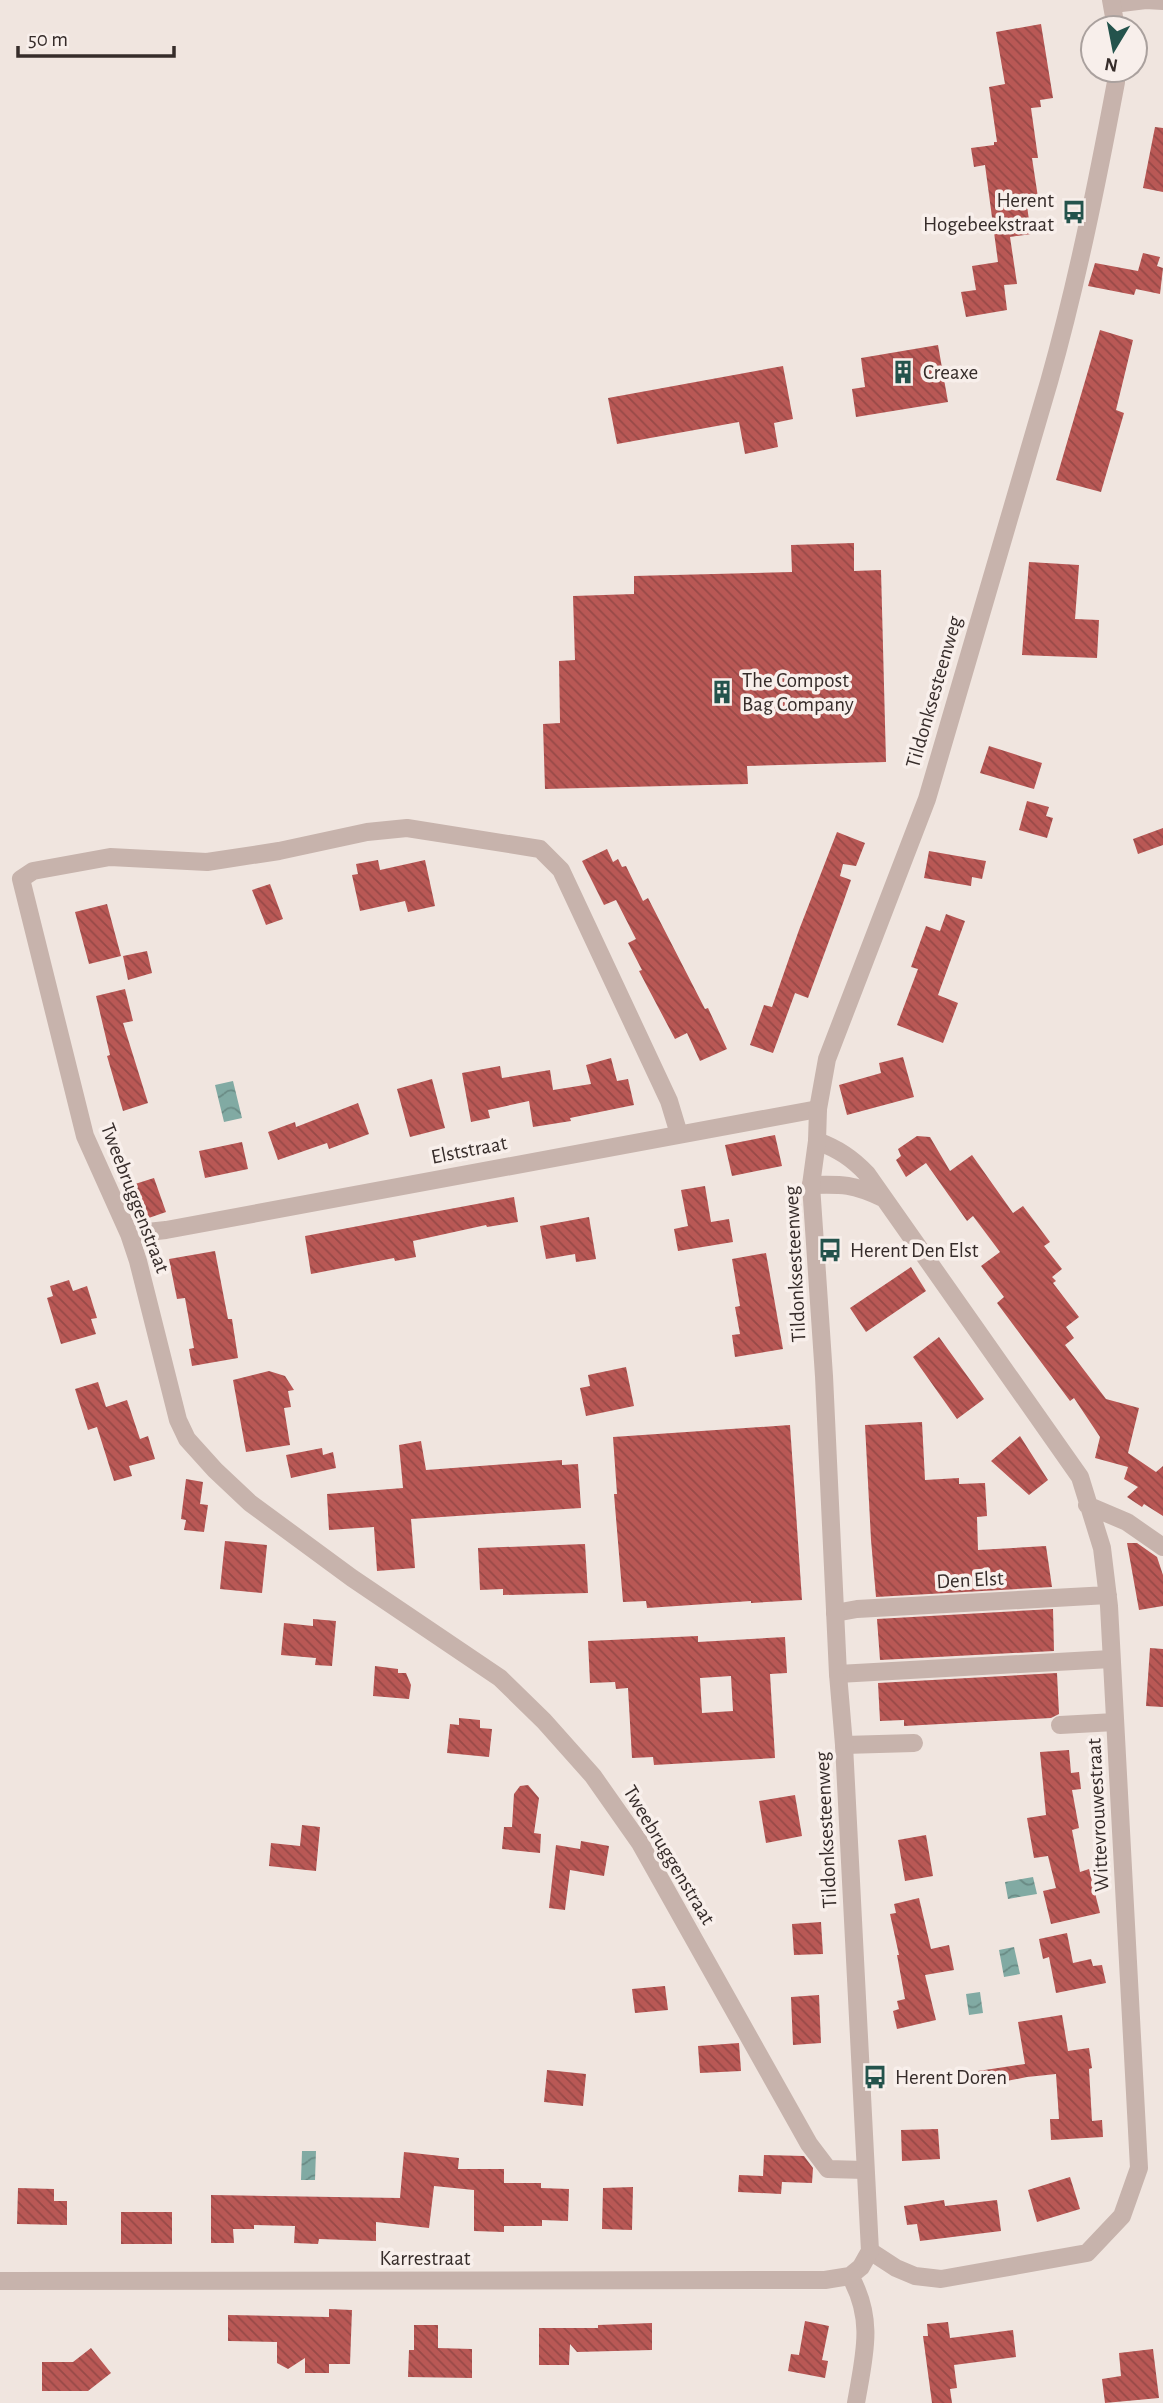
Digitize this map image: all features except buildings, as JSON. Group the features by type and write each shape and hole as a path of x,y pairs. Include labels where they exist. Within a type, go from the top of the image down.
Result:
{"street":[{"path":"1112,2 1163,1"},
{"name":"Tildonksesteenweg","path":"870,2250 845,1745 838,1674 824,1376 811,1185 818,1109 827,1059 927,799 1049,382 1091,213 1116,84"},
{"name":"Tweebruggenstraat","path":"679,1134 669,1101 561,870 540,849 407,828 368,832 279,851 207,862 110,857 33,871 21,879 85,1136 129,1234 178,1420 187,1439 250,1503 342,1572 500,1678 544,1721 593,1776 640,1843 808,2144 828,2169 865,2170"},
{"name":"Elststraat","path":"129,1234 166,1230 818,1109"},
{"name":"Wittevrouwestraat","path":"817,1141 838,1149 867,1174 1080,1477 1102,1548 1108,1595 1139,2168 1122,2216 1087,2253 942,2279 915,2276 896,2268 870,2250"},
{"path":"811,1185 845,1184 862,1188 883,1198"},
{"path":"1087,1505 1127,1522 1163,1547"},
{"name":"Den Elst","path":"835,1613 857,1609 1108,1595"},
{"path":"838,1674 1111,1659"},
{"path":"1060,1725 1115,1722"},
{"path":"845,1745 914,1743"},
{"path":"856,2403 867,2326 858,2291 850,2276 860,2267 870,2250"},
{"name":"Karrestraat","path":"0,2281 825,2280 850,2276"}],"water":[{"path":"233,1081 242,1118 224,1122 215,1085"},
{"path":"1033,1877 1037,1894 1008,1899 1005,1882"},
{"path":"1014,1947 1020,1974 1004,1977 999,1950"},
{"path":"980,1992 983,2013 969,2015 966,1994"},
{"path":"302,2151 316,2151 315,2180 301,2180"}],"place":[{"name":"Herent Hogebeekstraat","path":"1074,212"},
{"name":"Creaxe","path":"903,372"},
{"name":"The Compost Bag Company","path":"722,692"},
{"name":"Herent Den Elst","path":"830,1250"},
{"name":"Herent Doren","path":"875,2077"}]}
